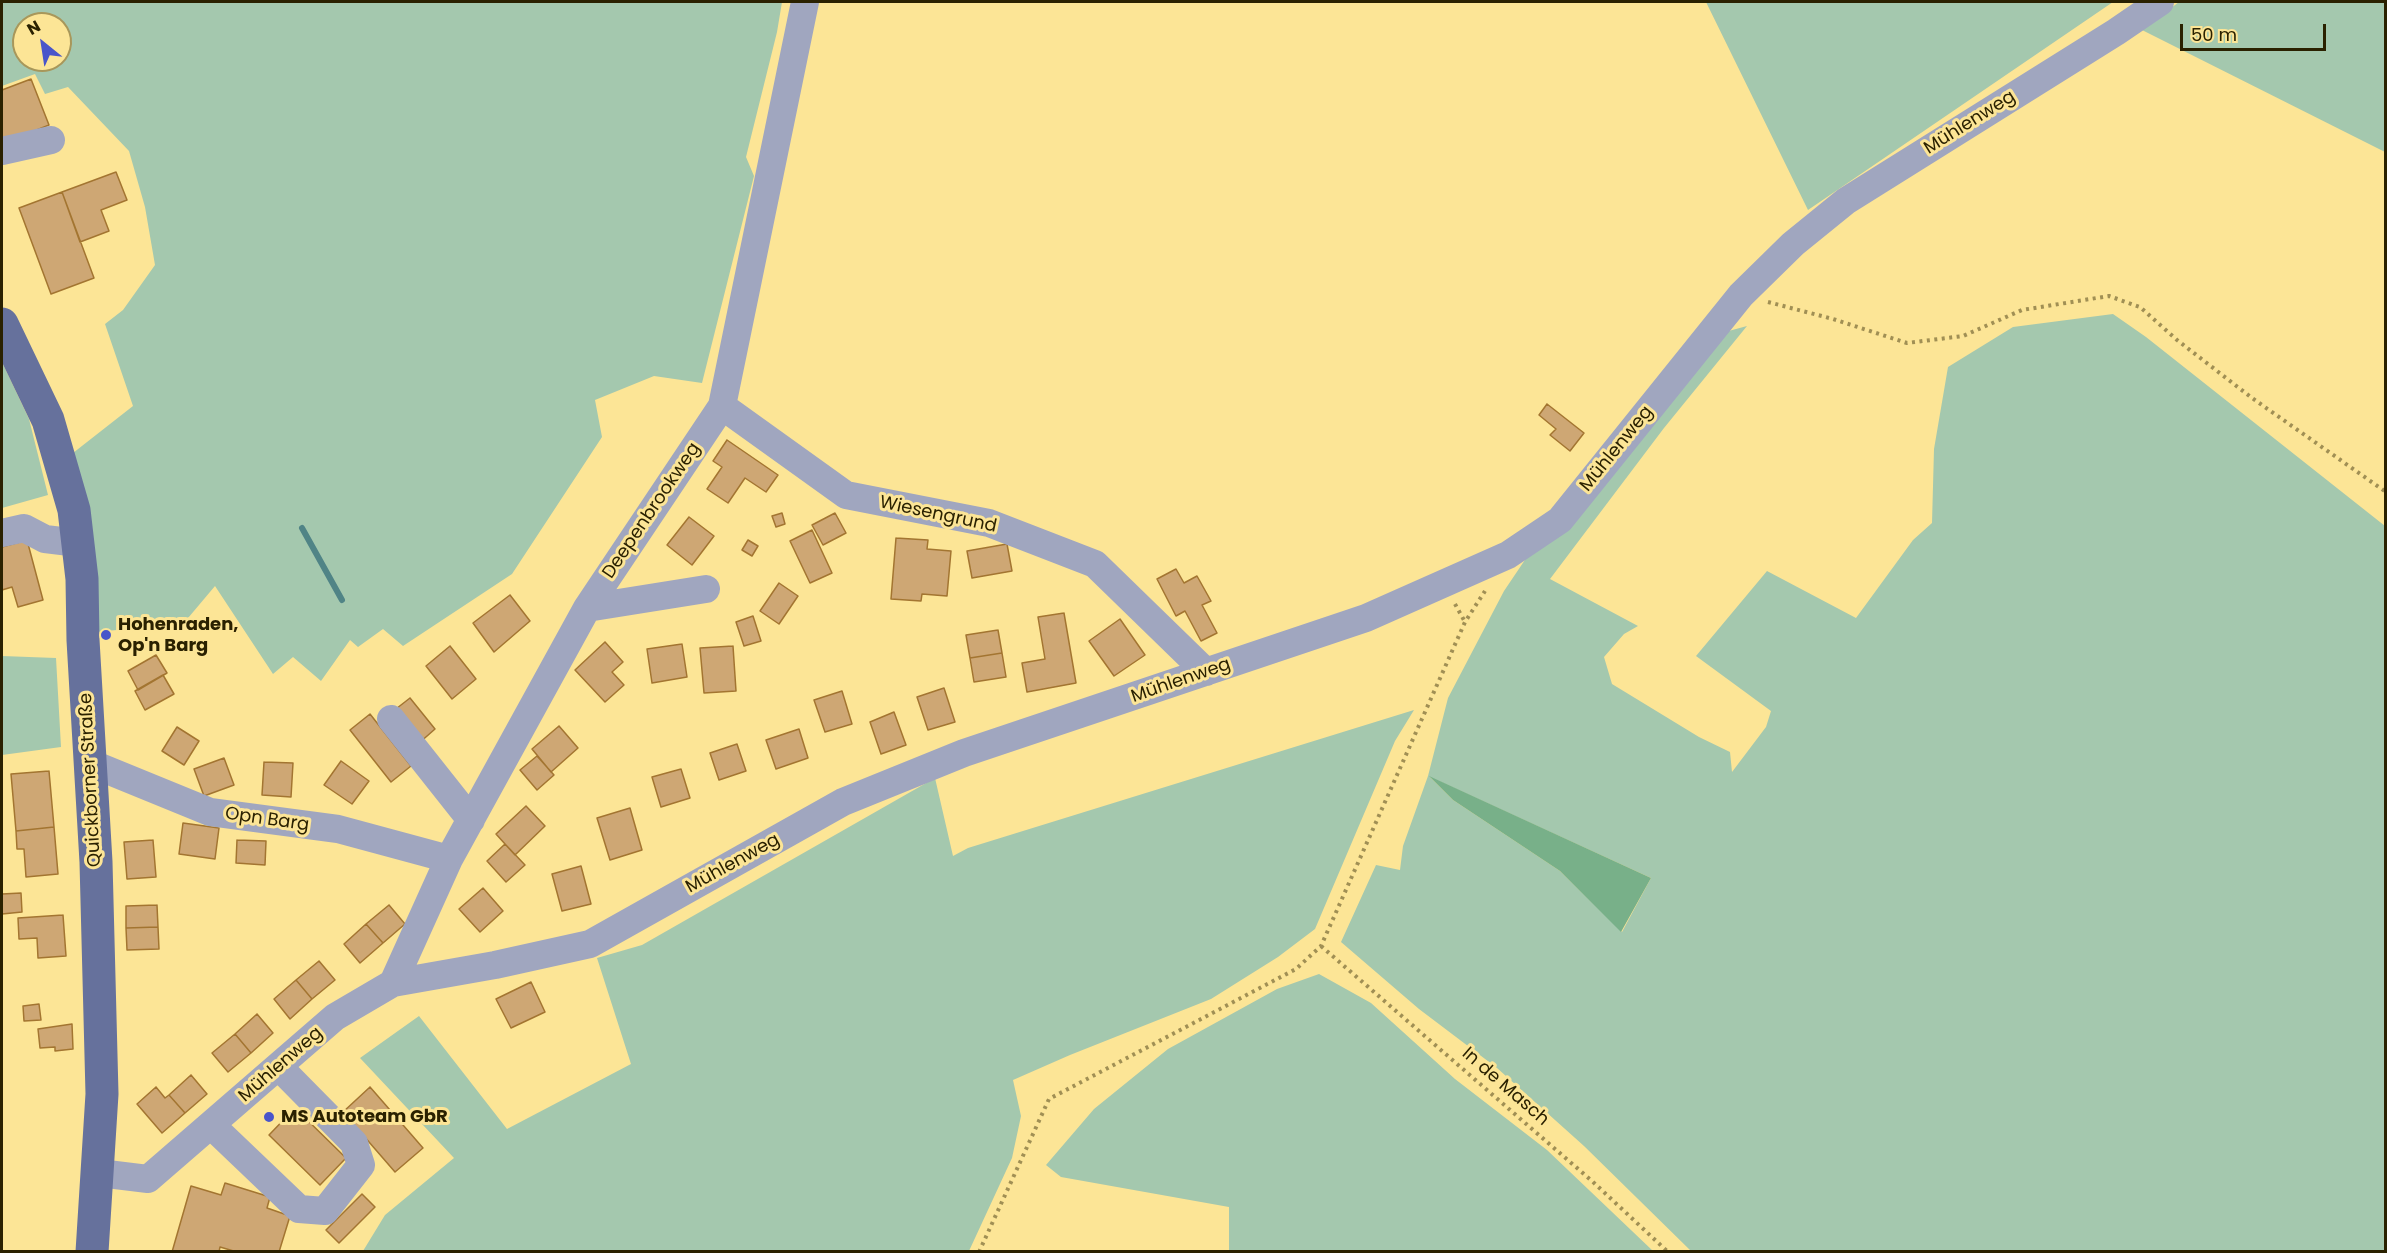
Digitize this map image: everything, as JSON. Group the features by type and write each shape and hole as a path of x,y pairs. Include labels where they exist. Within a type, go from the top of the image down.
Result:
{"main road":[{"name":"Quickborner Straße","path":"2,324 48,420 74,510 82,579 102,1094 99,1173 92,1251"}],"street":[{"name":"Deepenbrookweg","path":"393,983 449,859 587,608 722,406 805,2"},
{"name":"Mühlenweg","path":"99,1173 148,1179 335,1017 393,983 495,965 590,944 843,802 964,753 1366,618 1508,555 1560,520 1741,295 1793,244 1846,201 2160,2"},
{"path":"2,151 51,140"},
{"name":"Wiesengrund","path":"722,406 846,495 989,523 1095,564 1206,672"},
{"path":"2,533 24,528 45,539 78,543"},
{"path":"587,608 706,589"},
{"path":"391,719 471,820"},
{"name":"Opn Barg","path":"90,763 210,812 338,829 449,859"},
{"path":"211,1125 299,1209 325,1211 361,1166 354,1143 279,1067"}],"path":[{"path":"1741,295 1833,319 1907,342 1963,336 2022,310 2109,296 2140,307 2177,340 2252,398 2385,492"},
{"path":"979,1251 1049,1099 1296,969 1322,946 1465,622 1508,555"},
{"name":"In de Masch","path":"1322,946 1592,1181 1668,1251"}],"green space":[{"path":"2,2 782,2 777,32 746,157 754,176 702,383 654,376 595,400 602,437 512,574 403,646 383,629 358,647 350,640 321,681 293,657 273,674 215,586 183,624 95,632 73,453 133,406 105,324 123,310 155,265 145,207 129,151 68,87 45,94 35,74 2,86"},
{"path":"1706,2 2113,2 1808,210"},
{"path":"2179,2 2385,2 2385,152 2142,30"},
{"path":"2113,314 2146,337 2385,526 2385,1251 1691,1251 1584,1146 1497,1068 1419,1009 1341,942 1376,865 1400,870 1403,846 1428,776 1448,698 1504,591 1535,545 1725,332 1747,326 1664,428 1550,579 1638,626 1624,634 1604,657 1612,684 1699,737 1730,752 1732,772 1766,727 1771,711 1696,656 1767,571 1856,618 1913,540 1932,523 1934,449 1948,367 2013,327","holes":["1430,777 1651,878 1622,932 1560,871 1453,800"]},
{"path":"2,362 29,419 48,495 2,508"},
{"path":"2,656 56,658 61,747 2,755"},
{"path":"1414,710 1395,741 1315,929 1278,957 1211,999 1013,1080 1021,1116 1012,1158 969,1251 363,1251 385,1215 454,1158 360,1058 419,1016 507,1129 631,1064 597,958 642,945 935,778 953,856 968,848"},
{"path":"1429,776 1651,878 1621,932 1560,871 1453,800"},
{"path":"1319,974 1371,1003 1455,1079 1547,1150 1653,1251 1229,1251 1229,1207 1061,1177 1046,1165 1094,1109 1168,1049 1277,989"}],"building":[{"path":"31,79 49,125 2,144 2,90"},
{"path":"116,172 127,200 101,210 109,231 80,242 62,192"},
{"path":"62,192 94,278 51,294 19,208"},
{"path":"1547,404 1584,433 1570,451 1550,435 1556,429 1539,415"},
{"path":"727,440 778,475 766,492 745,478 728,503 707,489 722,467 713,461"},
{"path":"782,513 785,524 776,527 772,516"},
{"path":"835,513 846,533 823,545 812,525"},
{"path":"689,517 714,536 692,565 667,545"},
{"path":"812,530 832,573 810,583 790,541"},
{"path":"896,538 928,540 927,549 951,551 947,596 922,594 921,601 891,599"},
{"path":"27,540 43,600 18,607 12,587 2,590 2,547"},
{"path":"748,540 758,546 752,556 742,550"},
{"path":"1007,544 1012,571 972,578 967,551"},
{"path":"1176,569 1184,583 1197,576 1211,601 1202,605 1217,633 1201,641 1185,611 1176,616 1157,579"},
{"path":"779,583 798,596 779,624 760,611"},
{"path":"510,595 530,621 494,652 473,623"},
{"path":"1064,613 1076,683 1027,692 1022,663 1045,659 1038,617"},
{"path":"753,616 761,641 744,646 736,622"},
{"path":"1120,619 1145,655 1114,676 1089,641"},
{"path":"998,630 1002,653 970,658 966,635"},
{"path":"605,642 623,662 612,672 624,685 605,702 575,670"},
{"path":"682,644 687,677 652,683 647,649"},
{"path":"450,646 476,679 452,699 426,666"},
{"path":"733,646 736,691 704,693 700,648"},
{"path":"1002,653 1006,677 974,682 970,658"},
{"path":"156,655 167,673 138,690 128,671"},
{"path":"163,675 174,694 145,710 135,691"},
{"path":"944,688 955,722 928,730 917,697"},
{"path":"842,691 852,724 825,732 814,700"},
{"path":"410,698 435,729 418,744 392,712"},
{"path":"894,712 906,745 881,754 870,722"},
{"path":"370,714 411,766 391,782 350,730"},
{"path":"559,726 578,748 551,772 532,749"},
{"path":"177,727 199,741 184,765 162,751"},
{"path":"799,729 808,758 776,769 766,740"},
{"path":"737,744 746,771 719,780 710,753"},
{"path":"537,756 554,775 537,790 520,770"},
{"path":"224,758 234,785 204,796 194,769"},
{"path":"341,761 369,781 352,804 324,785"},
{"path":"264,762 293,763 291,797 262,795"},
{"path":"681,769 690,798 661,807 652,777"},
{"path":"49,771 54,827 16,831 11,774"},
{"path":"526,806 545,826 515,855 496,834"},
{"path":"630,808 642,850 610,860 597,818"},
{"path":"183,823 219,828 215,859 179,854"},
{"path":"54,827 58,874 26,877 24,849 17,849 16,831"},
{"path":"153,840 156,877 127,879 124,842"},
{"path":"237,840 266,841 265,865 236,863"},
{"path":"505,844 525,865 506,882 487,861"},
{"path":"581,866 591,904 562,911 552,874"},
{"path":"483,888 503,911 480,932 459,909"},
{"path":"21,893 22,912 2,914 2,894"},
{"path":"157,905 158,927 126,928 126,906"},
{"path":"389,905 405,924 383,943 366,924"},
{"path":"63,915 66,956 38,958 37,938 19,939 18,918"},
{"path":"366,924 383,943 360,963 344,944"},
{"path":"158,927 159,949 127,950 126,928"},
{"path":"319,961 335,980 312,999 296,980"},
{"path":"296,980 312,999 290,1019 274,999"},
{"path":"531,982 545,1012 511,1028 496,999"},
{"path":"39,1004 41,1020 24,1021 23,1006"},
{"path":"257,1014 273,1033 251,1053 235,1034"},
{"path":"72,1024 73,1049 55,1051 55,1047 40,1048 38,1029"},
{"path":"235,1034 251,1053 228,1072 212,1053"},
{"path":"191,1075 207,1094 185,1113 169,1095"},
{"path":"156,1087 165,1098 169,1095 185,1113 162,1133 137,1104"},
{"path":"370,1087 423,1148 395,1172 343,1112"},
{"path":"295,1108 346,1158 320,1185 269,1135"},
{"path":"225,1183 270,1197 267,1208 290,1216 279,1252 237,1252 220,1247 219,1252 172,1252 191,1186 221,1195"},
{"path":"362,1194 375,1207 339,1243 326,1230"}],"waterway":[{"path":"302,528 342,600"}],"place":[{"name":"Hohenraden, Op'n Barg","path":"106,635"},
{"name":"MS Autoteam GbR","path":"269,1117"}]}
